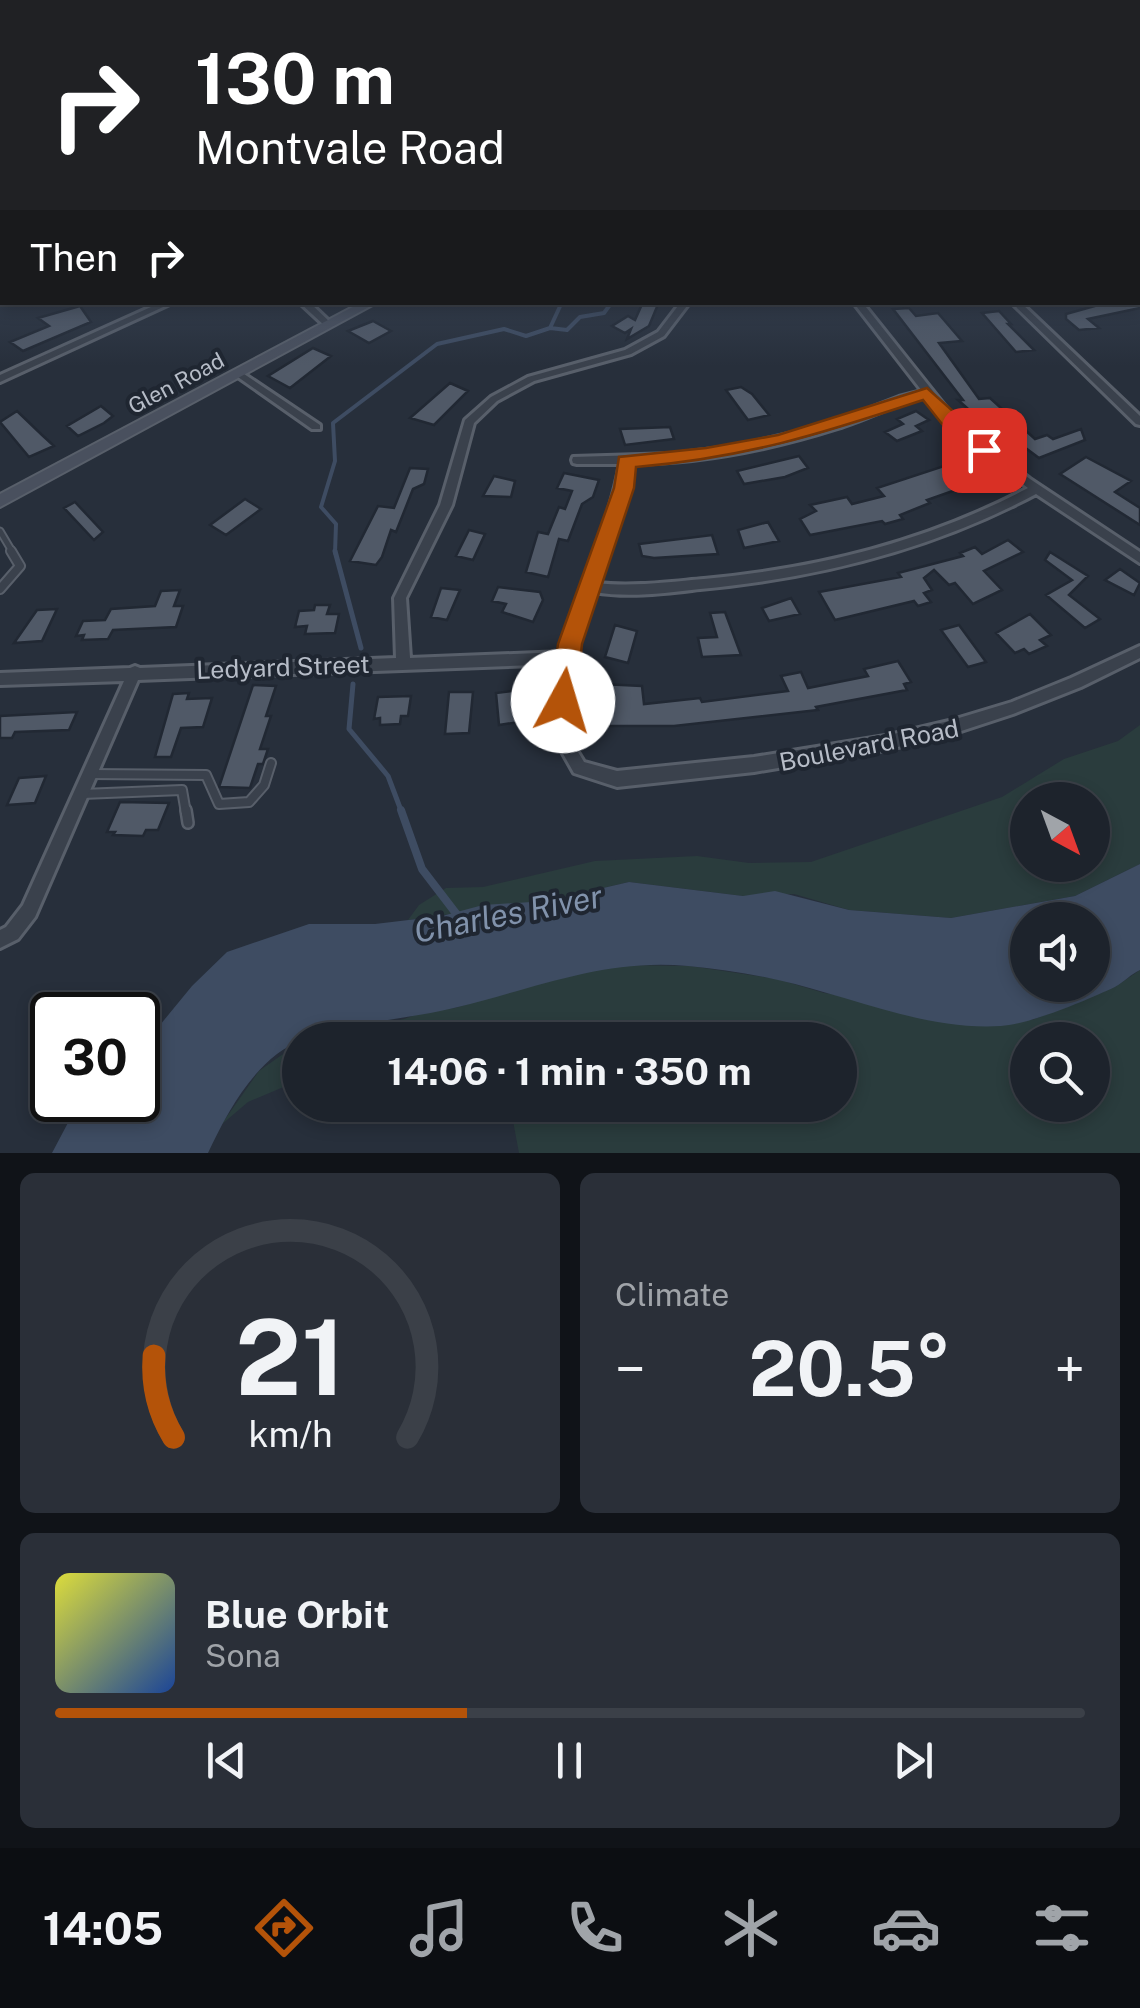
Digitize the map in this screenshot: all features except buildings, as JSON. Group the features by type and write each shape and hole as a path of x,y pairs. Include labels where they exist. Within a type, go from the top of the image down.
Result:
{"street":[{"path":"0,379 163,305"},
{"path":"306,305 328,324"},
{"name":"Glen Road","path":"0,501 242,375 366,305"},
{"path":"403,662 400,598 446,505 469,422 510,389 628,352 661,334 684,305"},
{"path":"859,305 956,427 1036,489 1140,558"},
{"path":"1018,305 1134,410 1140,422"},
{"path":"242,375 316,428"},
{"path":"577,460 706,455 780,440 927,393"},
{"path":"566,658 624,488 626,461"},
{"path":"588,586 616,590 717,584 834,565 950,530 1036,489"},
{"name":"Boulevard Road","path":"566,658 563,738 573,764 584,774 617,779 756,767 919,739 1060,692 1140,652"},
{"name":"Ledyard Street","path":"0,679 566,658"},
{"path":"0,940 12,933 29,911 134,672"}],"lane":[{"path":"0,532 20,566 0,589"},
{"path":"90,774 206,774 209,790 219,804 249,802 264,785 271,762"},
{"path":"81,794 182,790 188,823"}],"shaded area":[{"path":"1140,725 1140,864 1110,879 1110,782 1026,782 1064,759 1118,741"},
{"path":"1010,792 1010,882 1103,882 1075,896 1010,902 1010,908 951,918 849,910 794,894 743,896 629,882 547,901 408,920 419,905 446,888 483,887 595,861 697,856 749,863 811,862"},
{"path":"620,965 690,966 777,979 824,993 1032,1020 1077,1002 1110,1002 1110,989 1140,970 1140,1153 519,1153 513,1122 857,1122 857,1022 390,1022 429,1010 455,1008 532,984"},
{"path":"282,1055 282,1088 248,1102 221,1125 259,1071"}],"water":[{"path":"1140,864 1140,970 1110,989 1110,902 1041,902 1075,896"},
{"name":"Charles River","path":"629,882 743,896 775,891 849,910 951,918 1010,908 1010,1002 1080,1002 1028,1021 973,1026 916,1018 756,975 658,965 600,970 437,1012 379,1022 282,1022 282,1051 246,1087 208,1153 52,1153 68,1122 160,1122 160,1025 227,952 309,924 375,924 442,916 483,905 547,901"}],"waterway":[{"path":"550,328 561,305"},
{"path":"550,328 567,330 580,317 604,313 610,305"},
{"path":"335,551 336,524 321,507 335,461 333,423 437,344 504,329 526,336 550,328"},
{"path":"335,551 361,648"},
{"path":"353,684 349,729 388,776 402,813"},
{"name":"Charles River","path":"401,810 422,869 458,916"}],"route":[{"path":"563,701 570,644 624,488 626,461 742,449 851,421 927,393 949,420 984,450"}]}
